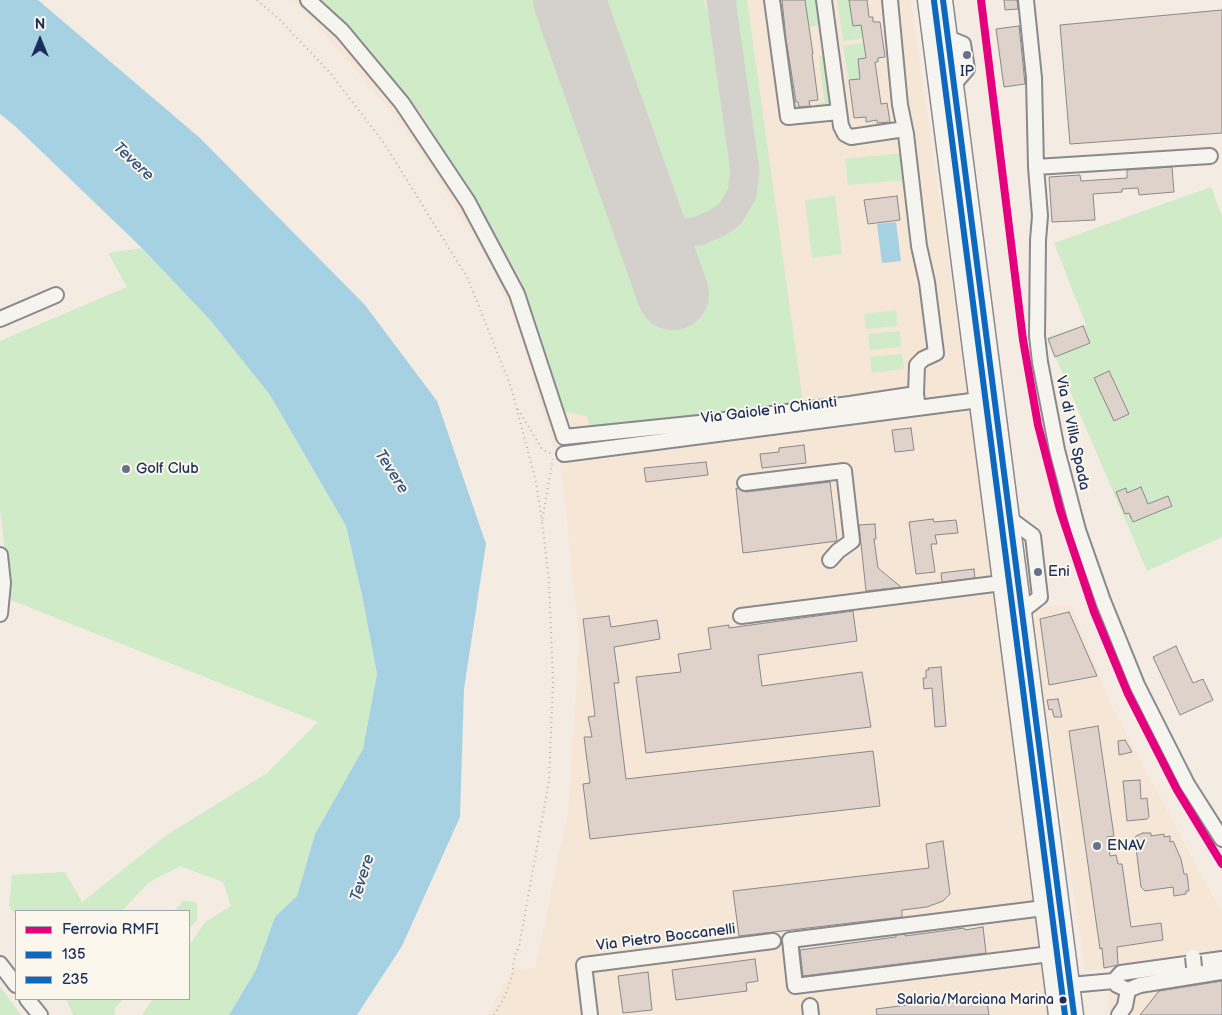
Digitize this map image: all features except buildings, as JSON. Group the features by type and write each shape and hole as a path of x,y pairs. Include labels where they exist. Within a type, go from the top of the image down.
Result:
{"main road":[{"path":"927,0 1058,1015"},
{"path":"943,0 1074,1015"}],"street":[{"path":"308,0 342,31 402,103 468,202 516,294 564,437 917,401 917,365 923,359 936,353 927,282 919,246 905,129 900,105 890,0"},
{"path":"772,0 788,117 839,112"},
{"path":"824,0 841,126 845,134 851,137 905,129"},
{"name":"Via di Villa Spada","path":"1026,0 1034,78 1036,167 1040,216 1036,292 1038,349 1057,450 1071,505 1103,601 1137,685 1187,784 1222,839"},
{"path":"1036,167 1210,156"},
{"path":"0,319 56,295"},
{"name":"Via Gaiole in Chianti","path":"564,454 917,401 979,400"},
{"path":"745,483 844,471 852,541 838,551 830,560"},
{"path":"0,555 3,583 0,614"},
{"path":"741,616 1002,583"},
{"path":"1044,908 790,940 795,986 1050,954"},
{"name":"Via Pietro Boccanelli","path":"590,1015 584,965 773,941"},
{"path":"1070,985 1114,981 1121,973 1222,959"},
{"path":"0,964 15,984"},
{"path":"1114,981 1117,985 1128,990 1194,966 1222,972"},
{"path":"1119,1015 1125,1006 1128,990"},
{"path":"28,1000 40,1015"}],"path":[{"path":"257,0 280,20 331,74 384,143 468,280 511,387 536,482 549,582 553,682 550,781 519,947 514,955 512,976 505,996 494,1015"},
{"path":"516,406 542,449 551,454 564,454"},
{"path":"542,520 552,460 564,454"}],"shaded area":[{"path":"291,0 911,0 968,396 554,449 517,325 489,262 432,170 396,117 314,22"},
{"path":"973,410 1048,1015 487,1015 513,969 535,968 568,812 579,644 560,460"},
{"path":"1071,604 1110,703 1212,895 1222,910 1222,1015 1110,1015 1107,979 1187,959 1085,971 1031,609"}],"green space":[{"path":"318,0 538,0 652,313 703,296 687,255 690,246 722,231 736,222 751,199 756,180 731,8 735,0 747,0 803,402 591,430 587,416 563,411 518,274 422,115 377,61"},
{"path":"594,0 704,0 715,38 735,181 730,195 724,204 700,218 685,220 678,219 671,214"},
{"path":"805,0 819,0 822,25 808,27"},
{"path":"837,0 849,0 853,26 862,24 864,38 843,41"},
{"path":"864,43 866,58 858,60 860,79 849,80 843,46"},
{"path":"826,55 833,103 829,107 794,113 784,61 790,60 796,102 798,102 799,110 817,108 816,104 824,102 819,56"},
{"path":"902,153 904,180 848,185 845,159"},
{"path":"1211,187 1222,216 1222,537 1147,571 1047,337 1086,325 1054,243"},
{"path":"835,196 842,254 812,258 805,200"},
{"name":"Golf Club","path":"142,248 211,321 270,395 346,526 362,595 377,674 363,749 315,834 297,896 275,917 256,970 229,1015 142,1015 152,1000 190,1000 190,944 205,922 231,906 223,882 180,866 148,883 123,910 15,910 15,914 9,906 12,875 65,872 82,902 168,834 267,773 318,722 11,600 0,509 0,341 127,287 108,253"},
{"path":"896,310 897,326 866,329 864,314"},
{"path":"900,331 901,347 870,350 868,334"},
{"path":"902,354 904,369 872,373 870,357"},
{"path":"184,900 197,903 197,920 190,928 190,910 175,910"},
{"path":"0,986 21,1015 0,1015"},
{"path":"66,1000 122,1000 114,1009 115,1015 73,1015"}],"water":[{"name":"Tevere","path":"0,0 38,0 200,138 365,305 437,401 486,544 464,689 460,817 402,946 357,1015 229,1015 256,970 275,917 297,896 315,834 363,749 377,674 362,595 346,526 270,395 211,321 142,248 15,126 0,114"},
{"path":"896,222 901,261 882,263 877,224"}],"taxiway":[{"path":"646,218 659,232 669,235 699,231 717,223 730,214 742,194 745,171 721,0"}],"runway":[{"path":"569,0 673,294"}],"rail line":[{"name":"RMFI","path":"981,0 1023,340 1038,425 1060,510 1094,612 1128,694 1177,790 1222,864"}],"transit line":[{"name":"135","path":"943,0 1074,1015"},
{"name":"235","path":"934,1 1065,1015"}],"place":[{"name":"IP","path":"967,55"},
{"name":"Golf Club","path":"126,469"},
{"name":"Eni","path":"1038,572"},
{"name":"ENAV","path":"1097,846"},
{"name":"Salaria/Marciana Marina","path":"1063,1000"}]}
